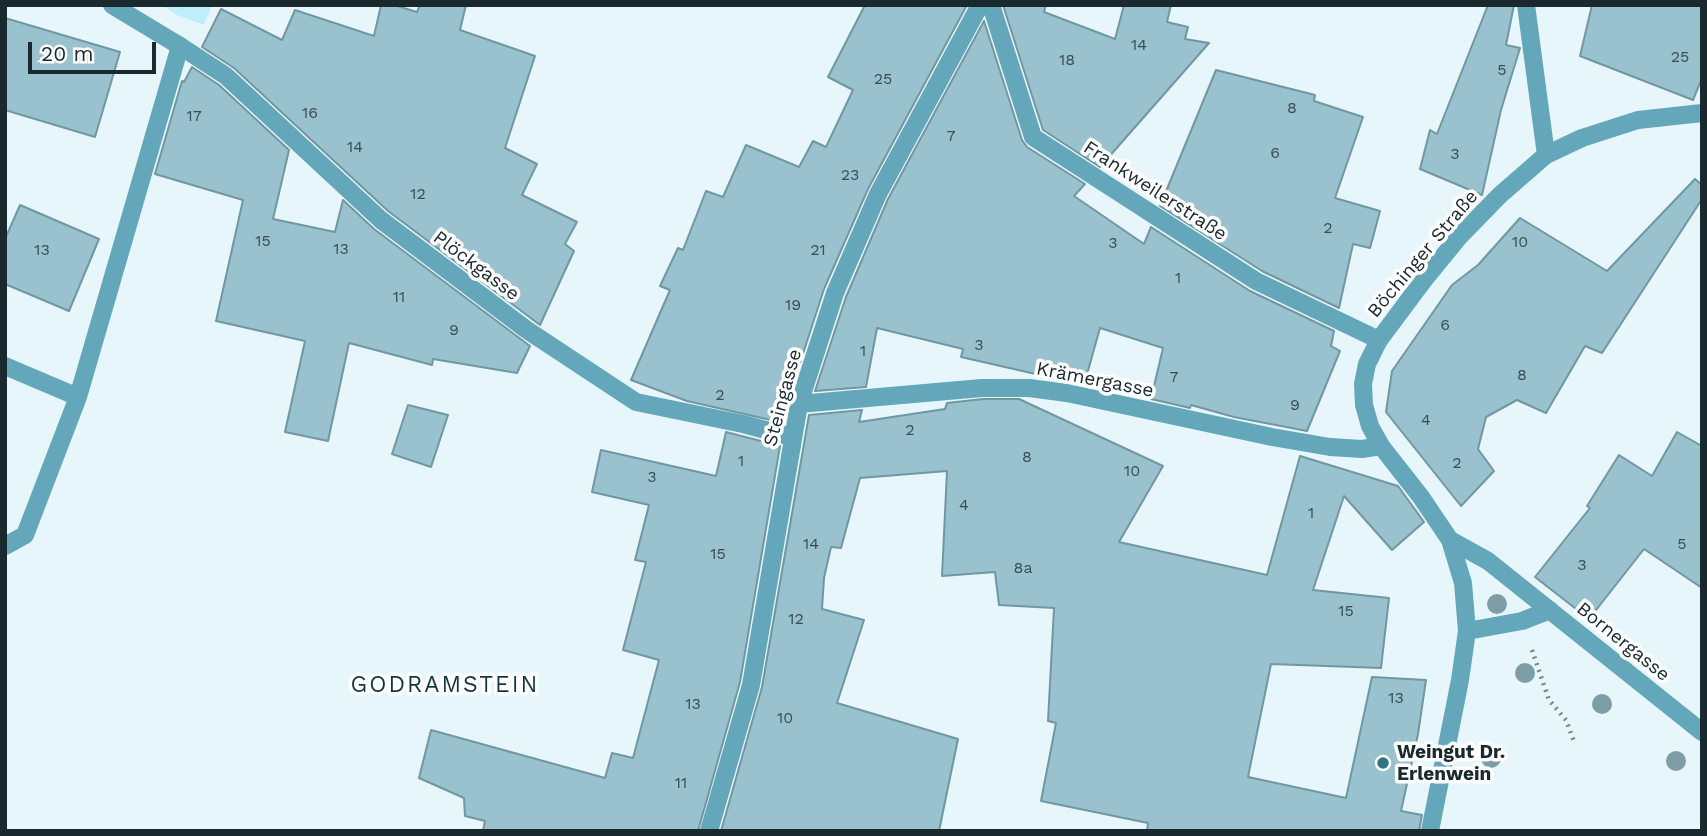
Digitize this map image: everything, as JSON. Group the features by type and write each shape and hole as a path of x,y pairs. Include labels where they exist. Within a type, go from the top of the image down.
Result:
{"street":[{"name":"Plöckgasse","path":"112,5 226,76 381,220 527,330 636,402 743,424 792,438"},
{"name":"Steingasse","path":"709,831 751,685 799,404 835,293 878,194 980,5"},
{"name":"Frankweilerstraße","path":"991,5 1033,137 1256,281 1378,340"},
{"path":"1526,5 1546,155"},
{"path":"5,545 25,535 78,397 180,46"},
{"name":"Böchinger Straße","path":"1450,540 1381,446 1370,426 1364,394 1367,364 1378,340 1459,237 1500,195 1546,155 1582,138 1638,120 1702,113"},
{"path":"5,366 78,397"},
{"name":"Krämergasse","path":"799,404 982,388 1029,388 1067,393 1330,447 1362,449 1381,446"},
{"path":"1430,831 1467,631 1463,583 1450,540"},
{"name":"Bornergasse","path":"1450,540 1488,561 1702,732"},
{"name":"Bornergasse","path":"1467,631 1522,621 1550,610"}],"path":[{"path":"1522,621 1549,700 1566,720 1575,744"}],"shaded area":[{"path":"162,5 212,5 204,25 177,15"}],"building":[{"path":"381,5 394,5 417,12 420,5 466,5 460,30 535,56 505,148 537,164 522,195 577,222 565,244 574,251 540,325 388,211 234,68 202,47 221,9 282,40 295,10 374,36"},
{"path":"865,5 967,5 868,189 824,289 788,400 784,423 687,401 631,380 670,290 660,286 678,248 683,250 706,191 723,197 746,145 799,167 813,141 826,147 853,90 828,77"},
{"path":"1003,5 1046,5 1044,12 1115,39 1124,5 1171,5 1167,22 1188,27 1185,39 1209,43 1100,167 1043,130"},
{"path":"1488,5 1514,5 1506,45 1520,48 1501,110 1482,195 1420,169 1430,130 1437,134"},
{"path":"1592,5 1702,5 1702,78 1693,100 1580,56"},
{"path":"5,18 120,52 95,137 5,110"},
{"path":"984,21 1022,140 1027,147 1085,184 1074,196 1144,244 1151,227 1250,291 1334,331 1331,346 1340,351 1307,431 1234,417 1191,405 1190,408 1151,399 1163,348 1100,328 1084,385 961,357 963,349 877,328 866,387 815,391 846,297 888,199"},
{"path":"192,67 219,85 289,150 273,219 335,232 343,200 374,229 530,346 517,373 433,359 432,365 349,343 328,441 285,432 305,341 216,321 243,200 155,174 182,81 184,82"},
{"path":"1216,70 1315,95 1314,101 1363,117 1335,198 1380,211 1370,248 1353,244 1339,308 1262,271 1160,206"},
{"path":"1695,179 1702,185 1702,199 1602,353 1585,346 1546,413 1517,400 1486,417 1478,449 1494,471 1461,506 1386,412 1392,371 1452,285 1478,265 1520,218 1607,271"},
{"path":"20,205 99,239 69,311 5,284 5,239"},
{"path":"1019,399 1163,466 1119,542 1267,575 1300,456 1398,486 1424,522 1392,550 1344,496 1313,590 1389,598 1381,668 1271,664 1248,777 1346,798 1372,677 1426,680 1418,734 1401,811 1422,815 1419,831 1147,831 1148,823 1041,801 1056,723 1048,721 1054,608 999,605 995,572 942,576 947,471 860,478 841,548 831,547 824,578 822,609 864,620 837,703 958,739 939,831 721,831 762,687 809,415 862,410 859,422 945,409 947,403"},
{"path":"408,405 448,415 431,467 392,454"},
{"path":"726,432 780,446 740,682 698,831 483,831 485,821 465,816 464,798 419,778 431,730 605,778 612,753 633,758 659,660 623,650 646,562 635,560 649,505 592,492 601,450 716,476"},
{"path":"1677,432 1702,446 1702,588 1644,549 1589,619 1535,577 1590,508 1587,506 1619,455 1652,476"}],"place":[{"name":"Weingut Dr. Erlenwein","path":"1383,763"}],"district":[{"name":"GODRAMSTEIN","path":"445,685"}]}
